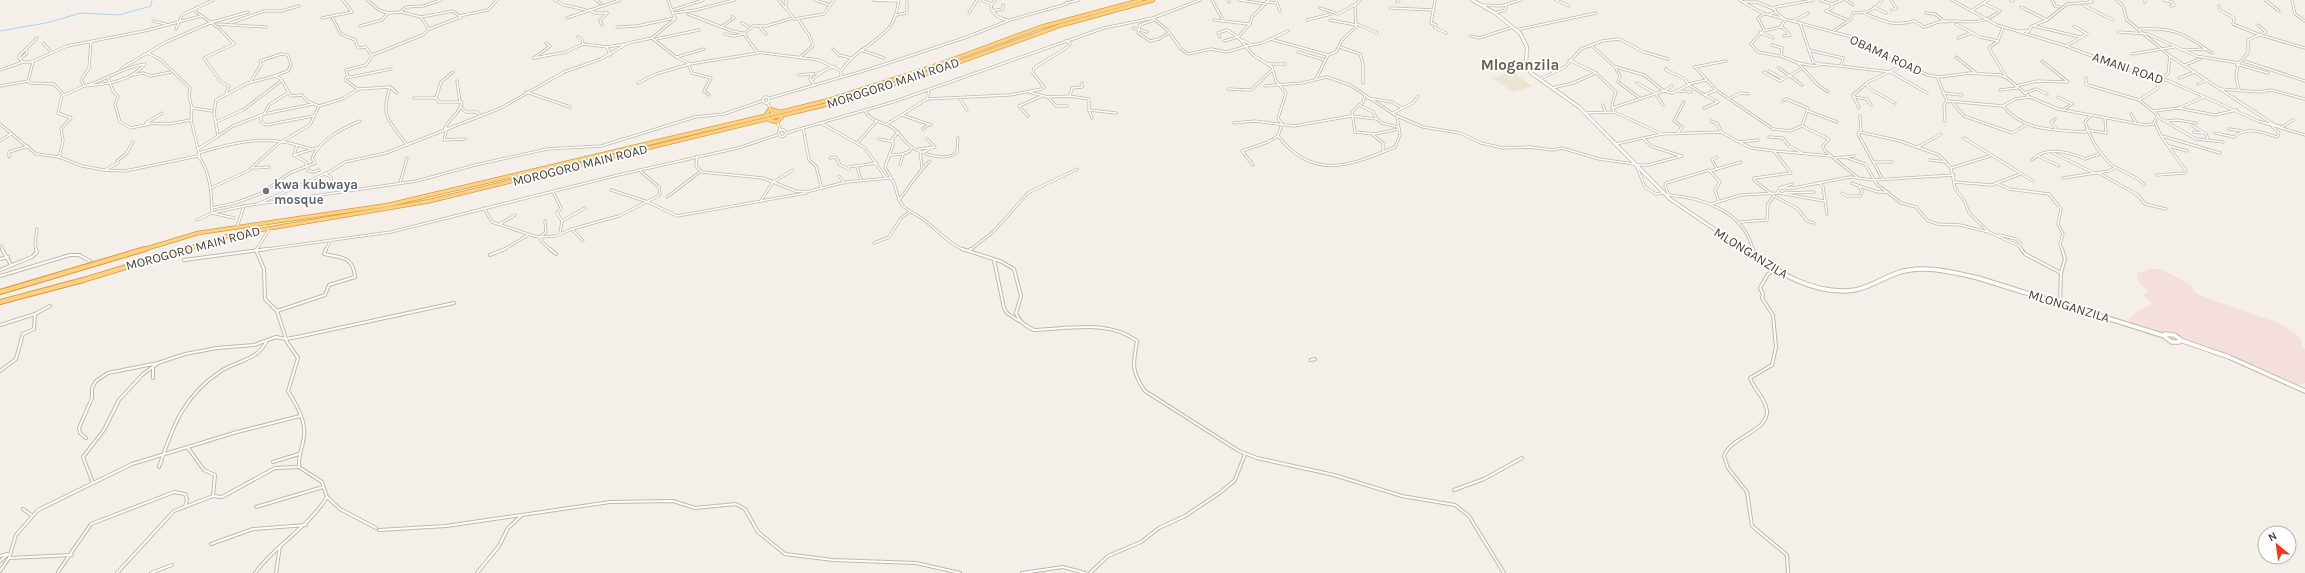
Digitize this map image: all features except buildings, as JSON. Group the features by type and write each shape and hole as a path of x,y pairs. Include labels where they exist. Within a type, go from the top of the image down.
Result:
{"highway":[{"name":"MOROGORO MAIN ROAD","path":"0,302 231,235 271,227 386,210 775,118 928,69 1041,26 1141,0"},
{"name":"MOROGORO MAIN ROAD","path":"0,292 137,250 198,234 237,226 388,206 773,114 784,114 918,76 1062,25 1153,0"},
{"path":"763,117 770,109 784,114 777,122 766,120"}],"street":[{"path":"176,29 182,15 213,0"},
{"path":"322,18 352,12 343,0"},
{"path":"367,0 379,10 388,13 400,12 421,18 453,11 462,16"},
{"path":"400,12 406,8 423,6 441,0"},
{"path":"359,89 345,80 348,77 346,70 366,65 372,58 372,55 420,37 429,28 433,29 462,16 488,10 497,0"},
{"path":"555,0 564,5 589,10 595,13 608,13 600,21 602,25"},
{"path":"596,0 602,5"},
{"path":"567,18 620,0"},
{"path":"668,0 675,18"},
{"path":"673,10 703,0"},
{"path":"674,13 696,10 734,0"},
{"path":"779,0 793,19"},
{"path":"786,0 786,8"},
{"path":"815,0 830,5"},
{"path":"742,23 749,27 759,26 824,14 834,0"},
{"path":"841,77 841,71 851,58 886,32 896,15 898,0 873,0"},
{"path":"969,13 977,0"},
{"path":"982,0 991,4"},
{"path":"991,4 995,0"},
{"path":"778,95 960,40 1010,20 1079,0"},
{"path":"1168,33 1159,39 1150,41 1138,33 1140,25 1145,22 1200,0"},
{"path":"1212,0 1213,4 1220,12 1223,20"},
{"path":"1240,0 1277,3 1280,11"},
{"path":"1307,20 1341,13 1360,0"},
{"path":"1435,0 1431,23 1436,25 1435,28 1446,33"},
{"name":"MLONGANZILA","path":"1472,0 1495,13 1516,30 1524,39 1527,47 1527,68 1538,79 1568,97 1586,113 1664,194 1775,270 1807,285 1823,289 1850,290 1870,286 1907,270 1923,269 1947,271 2165,336"},
{"path":"1483,5 1499,7 1521,0"},
{"path":"1556,0 1569,6"},
{"name":"OBAMA ROAD","path":"1740,0 1769,15 1859,39 1880,55 1902,65 1937,77 1976,74 2006,77"},
{"path":"1769,15 1775,11 1777,7 1813,0"},
{"path":"1820,0 1832,4 1842,0"},
{"path":"1846,0 1853,5"},
{"path":"1864,13 1881,4 1882,0"},
{"path":"1891,0 1896,8 1892,10"},
{"name":"AMANI ROAD","path":"1952,0 1988,21 2003,27 2066,46 2157,78 2272,125"},
{"path":"1971,11 1988,0"},
{"path":"2052,0 2055,5 2059,7"},
{"path":"2075,0 2082,4"},
{"path":"2026,34 2033,26 2047,20 2059,7 2072,2 2085,4 2092,2 2090,0"},
{"path":"2117,0 2123,6 2127,20 2164,49 2170,56 2272,125 2279,134 2278,137 2258,130 2243,132 2229,129"},
{"path":"2164,0 2172,2 2174,5 2171,6"},
{"path":"2265,0 2279,11"},
{"path":"2292,0 2295,14 2298,18 2305,20"},
{"path":"1742,2 1755,1 1775,11 1785,20 1781,27"},
{"path":"896,15 907,13 907,2"},
{"path":"1224,41 1239,37 1250,24 1252,17 1267,2"},
{"path":"1316,79 1321,72 1324,60 1328,55 1340,47 1342,40 1357,25 1357,3"},
{"path":"1832,32 1848,20 1853,13 1864,13 1882,21 1901,25 1915,21 1924,27 1938,22 1977,23 1988,21 2000,10 1983,3"},
{"path":"991,4 992,11 998,18 1010,20"},
{"path":"1832,4 1832,8 1827,12 1848,20"},
{"path":"2085,4 2113,20"},
{"path":"992,11 1003,9 1003,5"},
{"path":"1495,13 1505,10 1506,5"},
{"path":"231,23 262,12 281,11 299,6"},
{"path":"2219,6 2220,10 2234,18 2233,24 2260,35 2305,48"},
{"path":"1874,7 1886,13"},
{"path":"2021,7 2047,20"},
{"path":"196,8 195,11 201,16 226,31 234,45 204,59 222,82 229,86 225,94"},
{"path":"1320,8 1334,14"},
{"path":"1390,8 1434,10"},
{"path":"121,69 179,36 212,22 248,12"},
{"path":"360,26 382,20 388,13"},
{"path":"1516,30 1596,13"},
{"path":"1794,21 1808,13"},
{"path":"1926,13 1936,14 1946,23"},
{"path":"688,14 743,34 759,53"},
{"path":"1764,30 1760,25 1761,22 1758,18 1766,14"},
{"path":"0,70 23,62 31,62 67,46 91,42 201,16"},
{"path":"721,26 734,18 732,16"},
{"path":"332,17 341,34 355,40 358,48 366,47 372,55"},
{"path":"421,18 429,28"},
{"path":"617,27 637,26 675,18"},
{"path":"652,38 675,18"},
{"path":"798,19 809,35 813,46 800,57"},
{"path":"184,260 330,242 391,232 697,156 738,148 777,135 783,135 865,111 1104,28 1138,20 1154,19"},
{"path":"1154,19 1158,25 1168,31 1178,48 1188,54 1211,49 1227,52 1270,40 1288,31"},
{"path":"1138,20 1145,22"},
{"path":"1214,20 1250,24"},
{"path":"1330,20 1357,25 1377,32"},
{"path":"153,21 170,24"},
{"path":"1799,22 1802,26 1801,31 1809,44 1808,50 1813,62 1891,72 1927,93"},
{"path":"216,24 231,23 258,28 266,26"},
{"path":"1955,23 1971,33 1998,41"},
{"path":"2243,61 2248,53 2247,42 2266,31 2258,25"},
{"path":"759,26 766,34"},
{"path":"2033,26 2080,37"},
{"path":"2066,46 2087,33 2074,26"},
{"path":"724,34 734,36 743,34 749,27"},
{"path":"1471,36 1479,38 1513,27"},
{"path":"1781,27 1760,32 1751,43 1752,46 1758,52 1780,56 1798,63 1814,66 1820,64"},
{"path":"1781,27 1790,35 1784,36"},
{"path":"2003,27 1998,41 1989,48 1999,62 2006,77 2030,97 2063,110 2137,124 2149,125 2155,123 2158,117"},
{"path":"1133,28 1147,32"},
{"path":"2140,30 2170,28 2194,40 2212,53"},
{"path":"546,43 550,44 550,46 534,58 566,52 582,44 607,47 699,30"},
{"path":"1220,38 1218,33 1227,30 1239,37 1253,55 1268,64 1272,70 1276,82 1286,93 1278,118 1281,125 1278,136 1268,142 1242,151 1253,166"},
{"path":"2015,31 2029,31"},
{"path":"1760,32 1773,38"},
{"path":"2118,32 2146,34 2199,57 2233,62 2268,73"},
{"path":"1958,38 1971,33"},
{"path":"578,37 582,39 582,44"},
{"path":"23,62 20,59 27,53 26,50 37,38"},
{"path":"656,39 676,57 689,65 692,74 710,78 704,91 709,95"},
{"path":"1538,79 1560,70 1581,49 1602,41 1619,39 1644,52 1668,59"},
{"path":"1240,40 1253,45"},
{"path":"1270,40 1328,55"},
{"path":"887,125 927,99 960,99 1028,92 1044,88 1035,78 1034,68 1057,55 1069,46 1070,43 1066,41"},
{"path":"84,86 81,80 89,68 91,42"},
{"path":"43,43 51,52"},
{"path":"259,203 324,174 344,162 379,156 446,128 501,108 526,92 564,72 610,55 628,43"},
{"path":"1591,45 1615,67 1620,76 1618,82 1641,99"},
{"path":"1772,45 1782,48 1780,56"},
{"path":"607,47 610,55"},
{"path":"1340,47 1360,54 1363,64 1363,84"},
{"path":"2132,54 2177,48"},
{"path":"676,57 704,49"},
{"path":"833,49 839,54 851,58"},
{"path":"2183,50 2206,49"},
{"path":"860,50 884,58"},
{"path":"1808,50 1843,58 1841,66"},
{"path":"1298,52 1324,60"},
{"path":"148,53 162,59 171,67 172,72 181,82 190,88 189,96 192,108 191,120 200,158 207,173 212,213"},
{"path":"638,83 656,74 689,65 759,53 783,57 800,57 822,60 841,71"},
{"path":"216,122 247,110 264,93 281,80 291,65 288,55 283,54 260,61 261,65 250,82"},
{"path":"2139,100 2158,88 2157,78 2168,74 2170,56"},
{"path":"1956,57 1976,74"},
{"path":"2184,65 2200,59"},
{"path":"1570,60 1596,73 1616,92 1612,108 1614,112"},
{"path":"2016,86 2037,81 2068,82 2042,61"},
{"path":"2233,62 2243,61 2305,81"},
{"path":"28,81 33,64 31,62"},
{"path":"1726,62 1695,67 1716,90 1773,129 1789,131 1802,126 1829,139 1823,148 1858,177"},
{"path":"1798,63 1801,69 1828,92"},
{"path":"63,94 108,78 134,65 145,64 133,76"},
{"path":"1268,64 1286,64"},
{"path":"2238,64 2236,76 2239,90"},
{"path":"1853,97 1855,92 1866,84 1868,80 1891,72 1902,65"},
{"path":"799,75 820,73 834,66"},
{"path":"1615,67 1641,74 1664,91 1672,93 1689,84 1706,80"},
{"path":"1666,68 1666,70 1685,79 1702,94 1718,102 1704,108"},
{"path":"1779,68 1802,85"},
{"path":"348,77 391,69"},
{"path":"1764,72 1779,81 1801,69"},
{"path":"1228,89 1251,90 1272,70"},
{"path":"1769,71 1783,79"},
{"path":"84,86 110,84 144,73 151,76 172,72"},
{"path":"436,98 441,82 453,72"},
{"path":"2179,78 2195,72"},
{"path":"812,82 820,73"},
{"path":"1552,88 1573,83 1596,73"},
{"path":"218,136 216,122 212,111 216,100 250,82 284,74"},
{"path":"812,74 812,82 814,85"},
{"path":"273,76 281,80 292,97 302,95 313,104 319,106 342,100 359,89 390,87 398,93"},
{"path":"1265,86 1302,83 1324,77 1350,85 1366,97 1397,116 1423,127 1460,133 1481,143 1503,148 1530,146 1553,150 1562,148 1599,159 1635,165 1648,165 1682,156 1651,146 1643,138"},
{"path":"1937,77 1947,101 1953,103 2003,106 2015,99 2030,97"},
{"path":"108,78 111,87 118,97 115,104 120,122 131,128 150,124 168,124 191,120"},
{"path":"2086,78 2086,84 2088,85 2139,100 2154,111 2158,117 2196,139 2223,142"},
{"path":"2198,84 2207,80"},
{"path":"0,86 28,81 33,84 54,84 63,94"},
{"path":"111,87 119,81"},
{"path":"457,81 460,102 463,104 461,107 466,112 477,112 480,115"},
{"path":"197,220 212,213 244,206 400,183 547,149 600,146 695,117 724,114 762,101 766,98 821,83"},
{"path":"1068,96 1072,88 1082,87 1082,83"},
{"path":"1638,83 1656,94 1663,103 1662,105"},
{"path":"1866,84 1872,90 1895,103"},
{"path":"1612,108 1656,94 1672,86"},
{"path":"390,87 384,105 386,116 407,145"},
{"path":"2000,90 2018,88"},
{"path":"2024,93 2036,89 2047,94"},
{"path":"2219,89 2260,92 2271,90 2305,99"},
{"path":"927,99 929,90"},
{"path":"1702,94 1710,94 1716,90"},
{"path":"1677,91 1691,92"},
{"path":"289,92 269,105 262,115 261,122 266,125 313,116"},
{"path":"526,92 570,107"},
{"path":"1028,92 1047,97 1068,96 1089,99 1089,110 1092,118"},
{"path":"1729,98 1741,93 1748,94"},
{"path":"1943,93 1962,96"},
{"path":"59,157 63,141 61,129 71,118 58,113 63,94"},
{"path":"1028,116 1019,106 1042,96"},
{"path":"1392,113 1413,103 1418,96"},
{"path":"1047,97 1056,106 1067,106"},
{"path":"1366,97 1398,102 1402,108"},
{"path":"1351,116 1366,97"},
{"path":"1853,97 1869,100 1871,106"},
{"path":"1853,97 1859,108"},
{"path":"2154,111 2178,108 2205,97"},
{"path":"414,98 436,98 439,102 460,102"},
{"path":"767,102 770,101 770,98"},
{"path":"2058,98 2072,104 2063,110"},
{"path":"960,99 966,110"},
{"path":"1783,101 1786,99 1805,106 1808,111 1837,122"},
{"path":"762,101 767,102"},
{"path":"1380,106 1385,101"},
{"path":"1945,121 1944,105 1947,101"},
{"path":"767,102 781,131 786,133"},
{"path":"1677,134 1682,127 1674,120 1684,102"},
{"path":"1953,103 1964,116 2012,133 2027,125"},
{"path":"198,149 233,126 262,115 313,104"},
{"path":"1359,105 1373,112 1377,119 1382,123 1398,128"},
{"path":"1603,105 1606,113"},
{"path":"210,188 252,168 284,141 312,124 313,116 319,106"},
{"path":"2003,106 2011,115 2027,125 2056,129 2106,133 2105,118"},
{"path":"461,107 448,119 444,140 465,139"},
{"path":"192,108 212,111"},
{"path":"2178,108 2204,115 2222,115 2237,110"},
{"path":"1089,110 1116,113"},
{"path":"865,111 869,117 898,132 912,147 917,150 944,156 954,154 957,151 958,138"},
{"path":"1802,126 1808,111"},
{"path":"1586,113 1614,112 1662,134"},
{"path":"150,124 146,122 162,113"},
{"path":"2130,114 2137,124"},
{"path":"902,115 930,124 923,129"},
{"path":"2090,115 2085,120 2086,131 2099,154 2115,167 2140,180 2144,184"},
{"path":"1351,116 1355,132 1372,134 1398,128"},
{"path":"1234,123 1255,121 1281,125 1299,125 1351,116 1377,119"},
{"path":"1278,136 1293,153 1322,166 1332,167 1395,147 1400,135 1397,116"},
{"path":"1860,116 1860,132 1858,134 1883,180"},
{"path":"2055,120 2051,122 2056,129"},
{"path":"2166,121 2177,120 2196,122"},
{"path":"2282,127 2293,120"},
{"path":"294,155 317,148 344,128 360,121"},
{"path":"857,143 870,127 878,121"},
{"path":"1711,121 1718,124 1721,132"},
{"path":"821,123 857,143 868,151 886,178"},
{"path":"2155,123 2161,136 2186,173 2157,175"},
{"path":"0,124 4,130 12,134 38,155 59,157 82,166 104,170 125,171 192,156 200,158"},
{"path":"2272,125 2305,135"},
{"path":"2272,125 2289,129"},
{"path":"2193,126 2204,133 2208,140"},
{"path":"803,128 809,160 816,166 822,189"},
{"path":"777,135 781,131"},
{"path":"898,132 893,142 886,170 896,184 899,200 904,207 925,220 937,233 957,247 993,259 1012,268 1017,275 1021,296 1016,313 1020,322"},
{"path":"1616,144 1662,134 1721,132 1751,148 1832,156"},
{"path":"1860,132 1936,153 1952,168 1954,182 1969,213 1989,232"},
{"path":"2194,132 2204,133"},
{"path":"2215,133 2234,137 2243,132"},
{"path":"0,140 12,134"},
{"path":"1372,134 1383,143 1383,151"},
{"path":"1918,147 1941,134"},
{"path":"2161,136 2220,153"},
{"path":"1769,137 1782,138 1789,146 1802,154"},
{"path":"288,142 289,138"},
{"path":"1964,138 1990,156 2033,181"},
{"path":"199,153 234,144 270,139 288,142 311,150"},
{"path":"879,139 893,142"},
{"path":"927,139 934,146"},
{"path":"1739,142 1758,140"},
{"path":"104,170 117,165 118,163 116,161 126,154 133,142"},
{"path":"294,155 297,145"},
{"path":"9,157 9,152 28,146"},
{"path":"917,150 934,146"},
{"path":"921,151 934,146"},
{"path":"2168,146 2186,151"},
{"path":"890,155 903,154 910,151 912,147"},
{"path":"212,208 235,203 260,194 290,173 316,162 312,158 317,148"},
{"path":"899,200 920,174 922,167 921,151"},
{"path":"1774,151 1791,173 1753,179 1773,194 1798,209 1807,221 1814,223"},
{"path":"2032,160 2037,155 2052,153 2069,152 2085,159 2099,154"},
{"path":"2052,153 2094,173"},
{"path":"900,165 903,154"},
{"path":"294,155 306,162 305,169 309,172 319,170"},
{"path":"2037,155 2059,166"},
{"path":"697,156 696,164 700,172"},
{"path":"1835,158 1854,156"},
{"path":"1952,168 1990,156"},
{"path":"830,158 836,157 840,165 849,168 877,163"},
{"path":"1716,169 1712,160 1717,157"},
{"path":"1845,157 1865,164 1874,180 1887,192 1902,203 1915,207 1922,216 1933,223 1960,225 2016,239 2021,244 2019,246"},
{"path":"400,183 407,158"},
{"path":"1930,160 1947,163"},
{"path":"922,167 930,161"},
{"path":"1669,195 1665,186 1666,183 1741,162"},
{"path":"1874,162 1892,162"},
{"path":"1635,165 1645,187 1656,194 1664,194 1709,204 1730,214 1740,222 1748,234 1755,257"},
{"path":"857,166 861,180"},
{"path":"252,168 269,167"},
{"path":"2062,178 2111,171 2115,167"},
{"path":"968,251 993,232 1028,193 1064,177 1077,168"},
{"path":"484,208 490,221 499,225 514,228 528,235 556,236 572,229 619,216 658,196 660,189 640,170"},
{"path":"760,202 764,190 786,172 794,170"},
{"path":"1710,171 1720,182 1715,190 1719,202"},
{"path":"668,197 700,172 744,175 774,182 794,191 810,192"},
{"path":"2098,172 2123,189 2138,195 2145,204 2166,209"},
{"path":"1954,182 1983,185 1996,183 2021,173"},
{"path":"324,174 331,178 332,187 354,183 356,189"},
{"path":"1780,188 1819,183 1839,178 1858,177 1883,180 1954,175"},
{"path":"839,176 844,183"},
{"path":"611,190 648,202 677,216 748,205 844,183 891,178"},
{"path":"1819,183 1823,188 1827,214"},
{"path":"1852,183 1876,192 1887,192"},
{"path":"1996,183 2010,189 2049,194 2061,209 2058,224 2063,234 2060,244 2065,259 2061,273 2060,304"},
{"path":"1780,188 1792,184"},
{"path":"1842,193 1847,196 1859,197 1862,192 1859,186"},
{"path":"1779,193 1780,188"},
{"path":"553,192 561,208 557,213 562,220 560,233"},
{"path":"1709,204 1741,195 1814,192"},
{"path":"1783,193 1824,201"},
{"path":"1740,222 1767,220 1768,204 1773,194"},
{"path":"237,226 244,206"},
{"path":"562,220 585,208"},
{"path":"874,243 889,237 901,218 911,211"},
{"path":"212,213 234,218"},
{"path":"499,225 515,215"},
{"path":"540,236 546,232 545,221"},
{"path":"271,227 256,247 256,250 263,262 265,270 264,299 277,311 286,339 298,358 288,391 298,406 304,435 299,454 299,467"},
{"path":"0,270 32,257 37,252 35,242 36,229"},
{"path":"572,229 583,241"},
{"path":"1995,234 2019,246 2025,254 2061,273"},
{"path":"490,255 503,250 528,235"},
{"path":"540,236 542,242 556,254"},
{"path":"277,311 311,298 326,295 329,285 355,277 355,269 345,259 337,255 324,254 330,242"},
{"path":"1,246 11,265"},
{"path":"0,276 70,255 79,255 90,261"},
{"path":"0,259 8,257"},
{"path":"993,259 1004,308 1007,313 1020,322 1034,330 1085,327 1130,335 1138,341 1133,366 1136,378 1145,390 1245,454 1269,462 1334,475 1402,496 1455,505 1469,516 1504,573"},
{"path":"1775,270 1768,274 1760,288 1763,294 1762,298 1773,315 1776,347 1773,354 1773,362 1770,367 1750,378 1766,406 1764,422 1755,432 1744,436 1727,450 1724,456 1728,468 1745,487 1752,526 1786,555 1788,573"},
{"path":"86,438 80,433 79,428 92,398 92,388 96,381 108,373 158,363 185,354 266,341 276,337 286,339 454,302"},
{"path":"0,325 36,314 50,306"},
{"path":"0,371 16,359 23,334 34,329 36,314"},
{"path":"2165,336 2172,334 2180,340 2229,357 2305,392"},
{"path":"2165,336 2172,342 2180,340"},
{"path":"159,466 186,401 221,371 257,354 263,349 266,341"},
{"path":"1310,360 1315,359"},
{"path":"93,483 83,457 85,452 104,430 119,400 143,374 158,363"},
{"path":"153,366 154,378"},
{"path":"0,571 9,558 16,535 31,515 132,464 238,432 300,416"},
{"path":"188,448 204,470 212,472 215,475 213,496"},
{"path":"273,462 299,454"},
{"path":"1090,573 1108,556 1141,542 1159,528 1185,516 1221,492 1235,480 1245,454"},
{"path":"1454,490 1484,479 1522,458"},
{"path":"117,573 147,538 174,511 213,496 218,498 275,468 299,467 317,478 323,486 327,497 340,509 377,529 446,526 610,502 674,501 695,508 736,504 745,509 758,532 778,550 785,554 833,560 916,563 960,573"},
{"path":"256,506 323,486"},
{"path":"58,572 72,555 88,527 93,523 174,492 183,492 185,494 185,507"},
{"path":"255,573 267,557 315,517 327,497"},
{"path":"23,509 31,515"},
{"path":"477,573 499,546 508,528 522,515"},
{"path":"211,544 253,529 307,525"},
{"path":"276,573 280,545"},
{"path":"0,556 9,554"},
{"path":"0,562 9,554"},
{"path":"9,558 72,555"},
{"path":"150,573 172,565"},
{"path":"1022,573 1063,567 1085,573"}],"shaded area":[{"path":"1512,71 1532,86 1513,92 1493,78"},
{"path":"2150,269 2161,269 2191,285 2194,292 2212,300 2281,324 2300,337 2302,347 2305,349 2305,383 2290,388 2279,379 2206,349 2150,336 2138,329 2128,321 2136,312 2152,304 2144,295 2149,291 2139,284 2137,273"}],"waterway":[{"path":"0,31 46,23 81,13 119,15 151,6 152,0"}],"place":[{"name":"kwa kubwaya mosque","path":"266,191"}],"district":[{"name":"Mloganzila","path":"1520,65"}]}
